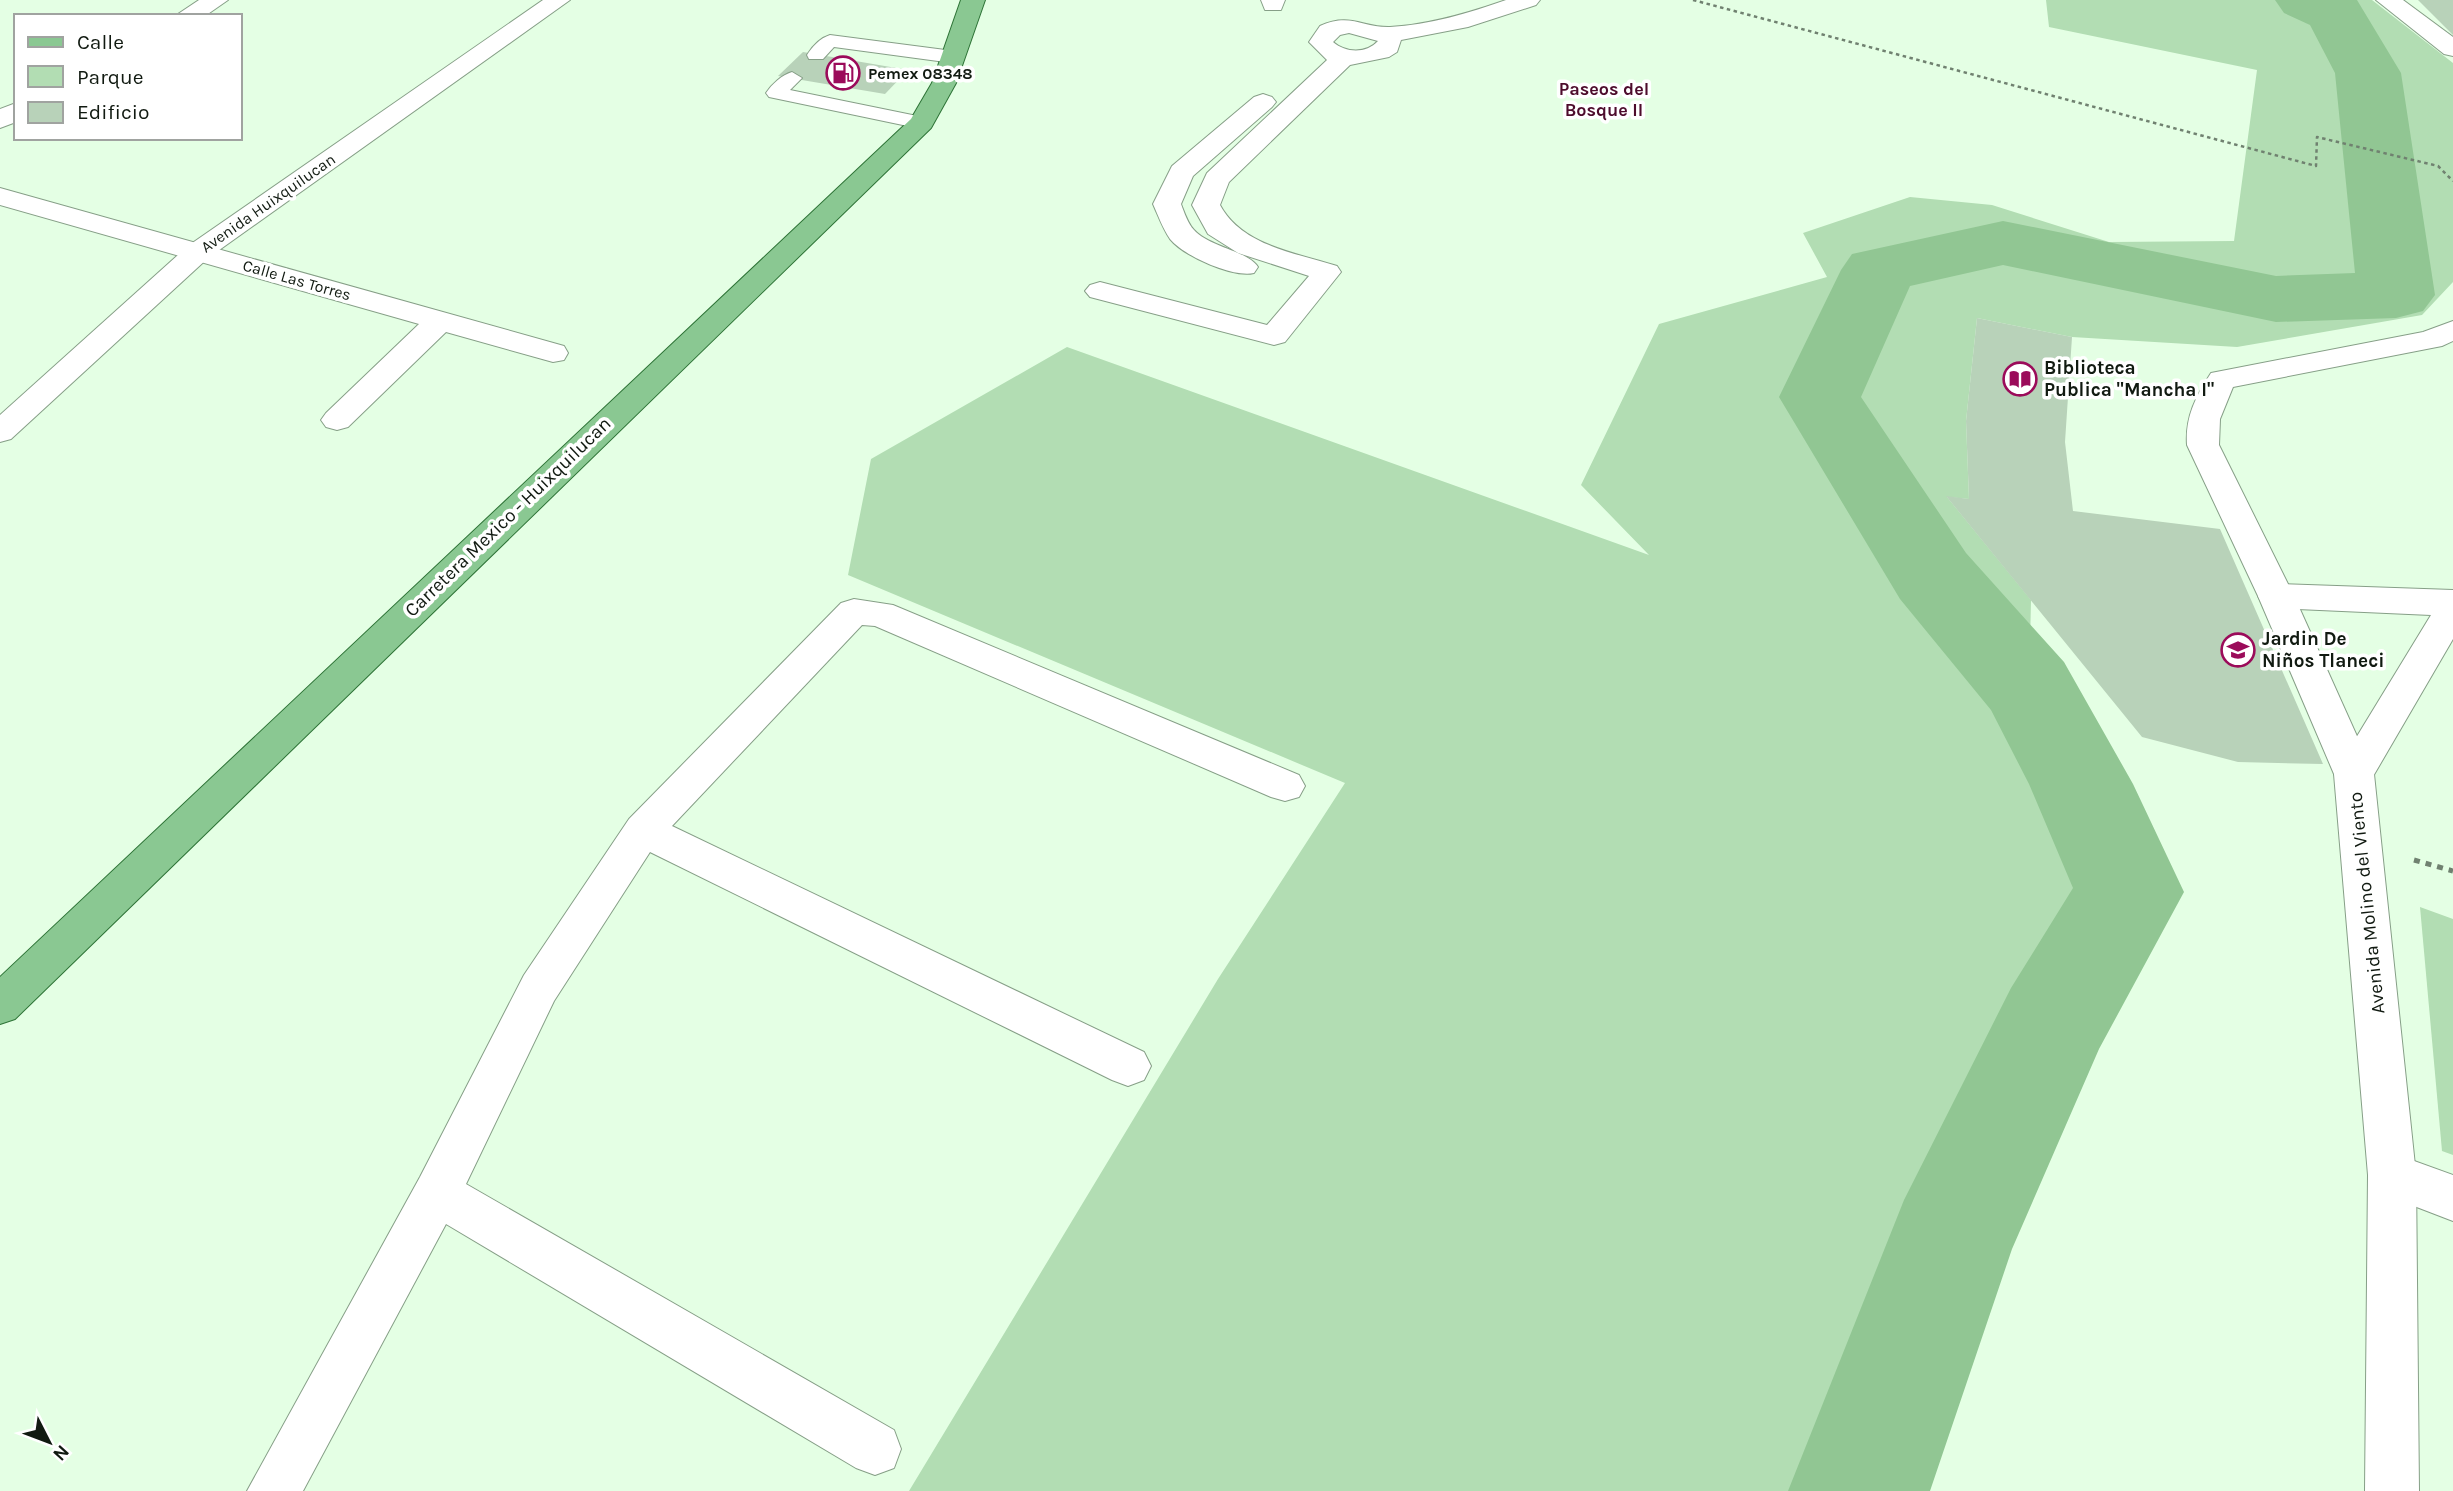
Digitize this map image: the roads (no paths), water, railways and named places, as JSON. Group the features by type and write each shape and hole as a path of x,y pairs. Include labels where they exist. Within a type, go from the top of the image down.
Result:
{"main road":[{"name":"Carretera Mexico - Huixquilucan","path":"0,1005 922,123 944,83 973,0"}],"street":[{"path":"191,14 216,0"},
{"name":"Avenida Huixquilucan","path":"0,432 198,252 558,0"},
{"path":"1334,52 1323,36 1340,27 1366,26 1386,35 1498,12 1528,0"},
{"path":"2396,6 2453,49"},
{"path":"1313,289 1221,259 1182,235 1167,204 1181,172 1334,52"},
{"path":"1100,290 1274,336 1327,272 1248,247 1218,228 1206,205 1217,179 1334,52"},
{"name":"Calle Las Torres","path":"0,196 554,353"},
{"path":"337,420 440,321"},
{"name":"Avenida Molino del Viento","path":"2392,1491 2392,1175 2363,844 2354,774 2276,596 2203,445 2202,423 2208,404 2222,380 2431,340 2453,330"},
{"path":"2276,596 2453,606 2354,774"},
{"path":"274,1491 437,1193 539,988 643,830 853,612 880,614 1285,786"},
{"path":"643,830 1128,1066"},
{"path":"2392,1175 2453,1198"},
{"path":"437,1193 875,1449"}],"lane":[{"path":"816,55 830,41 953,57"},
{"path":"792,78 776,93 922,123"}],"waterway":[{"path":"1859,1491 1949,1244 2052,1024 2129,892 2081,784 2029,688 1933,576 1820,397 1879,270 2003,243 2276,299 2396,295 2368,73 2335,13 2306,0"}],"place":[{"name":"Pemex 08348","path":"843,73"},
{"name":"Biblioteca Publica \"Mancha I\"","path":"2020,379"},
{"name":"Jardin De Niños Tlaneci","path":"2238,650"}],"district":[{"name":"Paseos del Bosque II","path":"1604,99"}]}
